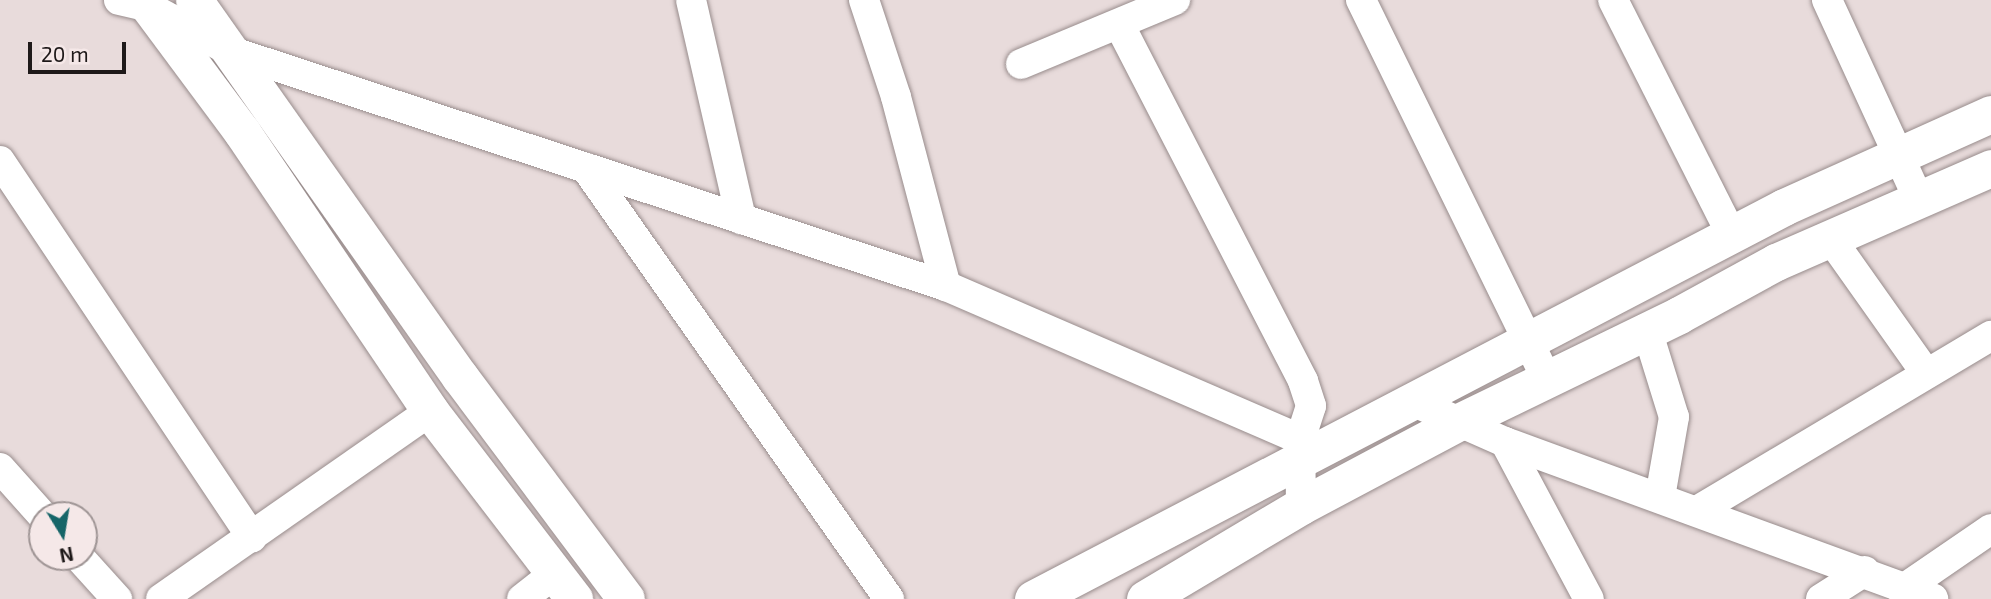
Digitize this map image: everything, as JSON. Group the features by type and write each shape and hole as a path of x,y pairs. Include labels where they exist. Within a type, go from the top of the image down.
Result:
{"street":[{"path":"194,0 460,377 626,599"},
{"path":"691,0 741,219"},
{"path":"863,0 896,97 946,286"},
{"path":"1020,64 1120,26 1174,0"},
{"path":"1361,0 1546,378"},
{"path":"1613,0 1731,234"},
{"path":"1827,0 1895,155 1920,202"},
{"path":"138,3 230,51 946,286 1300,449"},
{"path":"138,3 242,132 430,411 565,586 522,599"},
{"path":"1120,26 1303,381 1311,406 1300,449 1301,506"},
{"path":"1033,599 1300,449 1412,401 1731,234 1895,155 1991,114"},
{"path":"0,161 252,538"},
{"path":"586,168 889,599"},
{"path":"1145,599 1301,506 1459,422 1647,330 1776,262 1920,202 1991,169"},
{"path":"1831,239 1926,373"},
{"path":"1647,330 1674,417 1660,497"},
{"path":"1698,511 1991,336"},
{"path":"1412,401 1505,442 1865,571 1905,594 1933,599"},
{"path":"161,599 252,538 430,411"},
{"path":"1505,442 1589,599"},
{"path":"0,468 29,501"},
{"path":"1905,594 1991,529"},
{"path":"92,571 117,599"},
{"path":"1821,599 1865,571"}]}
